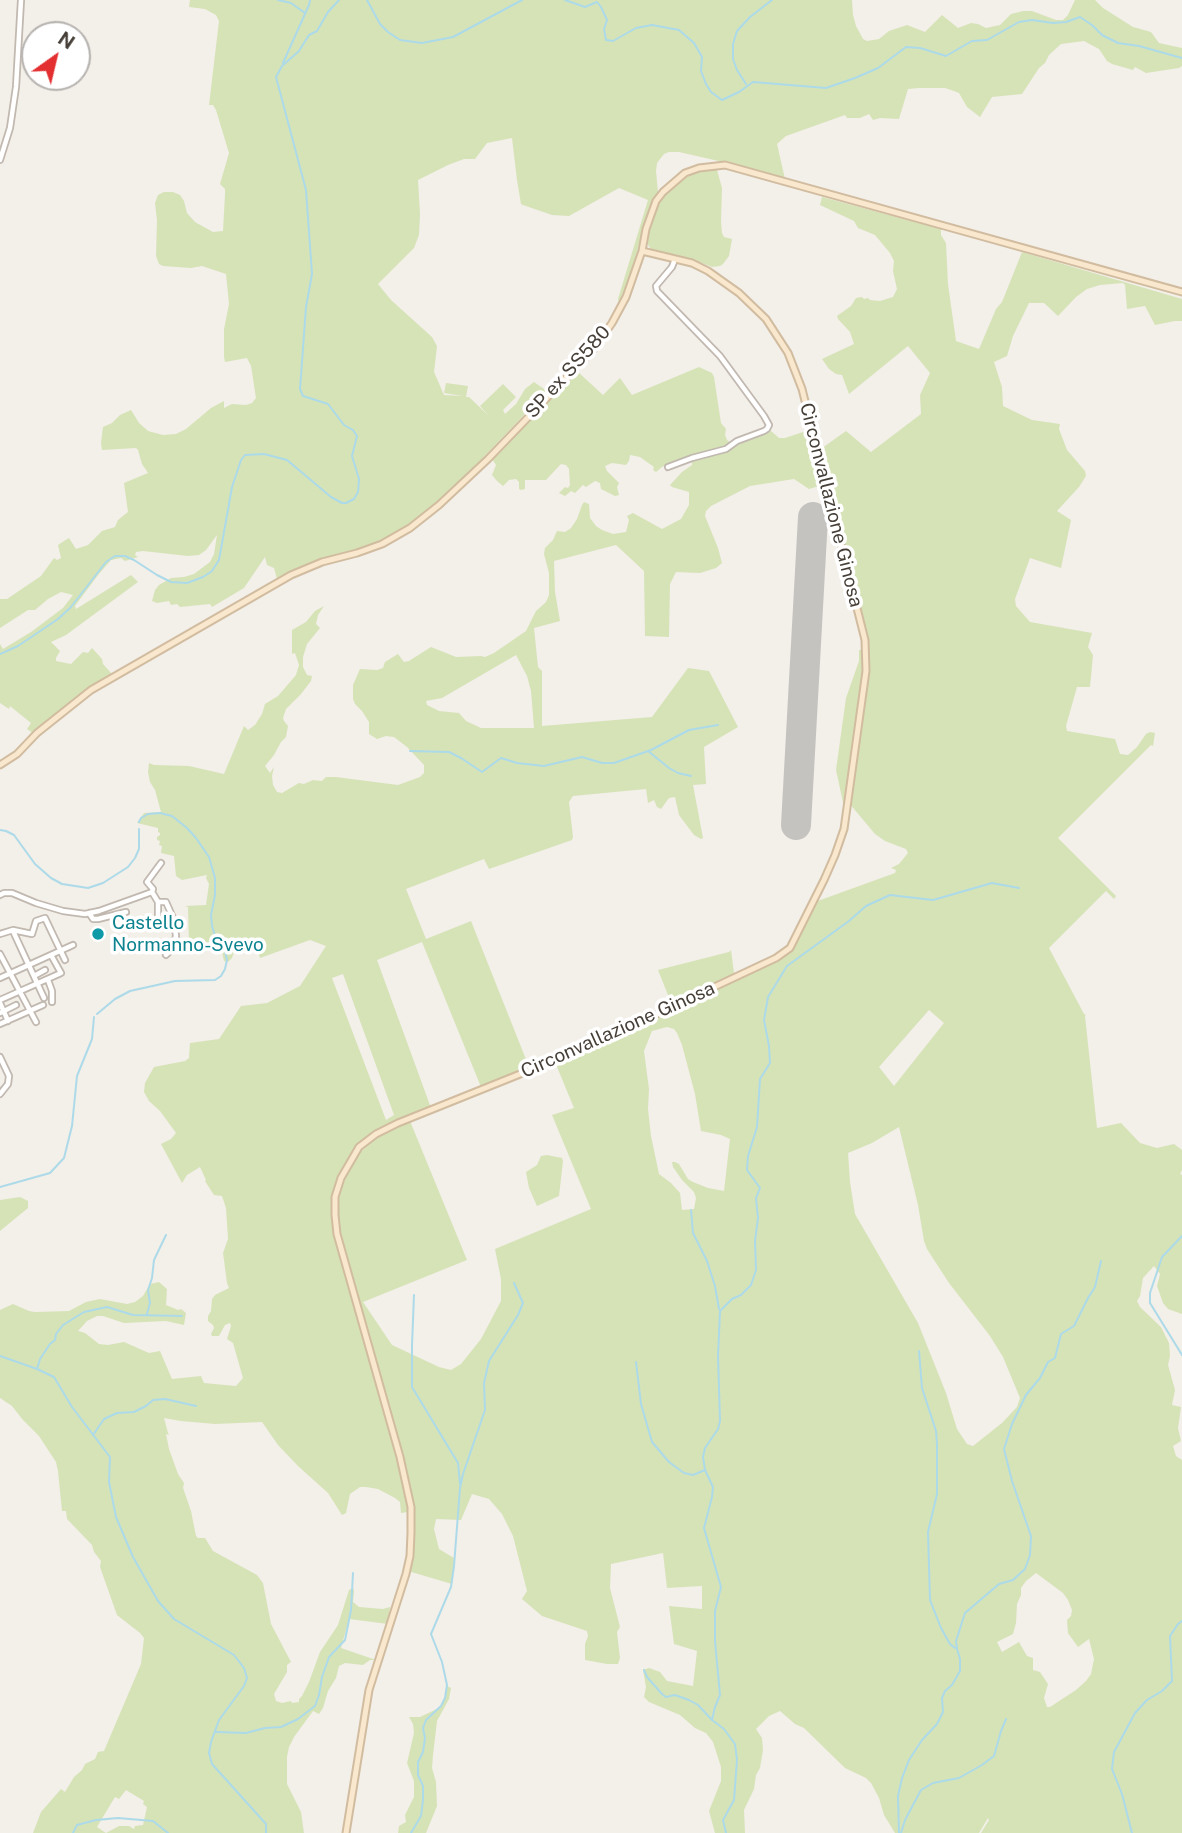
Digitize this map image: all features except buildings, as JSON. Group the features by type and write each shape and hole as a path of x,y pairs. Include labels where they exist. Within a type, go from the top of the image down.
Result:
{"main road":[{"name":"SP ex SS580","path":"0,765 17,754 91,690 290,575 322,562 382,544 410,528 439,505 488,460 593,350 626,297 642,251 651,213 663,192 685,173 724,165 1182,292"},
{"name":"Circonvallazione Ginosa","path":"346,1833 369,1690 406,1574 410,1556 411,1520 407,1483 338,1234 335,1197 349,1161 359,1147 376,1134 580,1050 776,958 790,948 824,880 844,828 866,671 865,640 802,390 788,353 766,319 739,293 692,263 642,251"}],"street":[{"path":"0,160 10,128 16,87 21,0"},
{"path":"668,467 726,449 764,431 769,425 720,356 657,291 656,286 672,268 676,259"},
{"path":"158,920 158,902 147,882 161,863"},
{"path":"0,895 12,893 63,911 89,914 152,892"},
{"path":"158,902 166,902 174,920 176,936 173,948 166,955"},
{"path":"89,914 93,919 98,919 126,912"},
{"path":"0,934 13,930 32,934 36,922 45,918 65,960"},
{"path":"13,930 44,998"},
{"path":"0,978 73,945"},
{"path":"0,954 36,1022"},
{"path":"8,1021 0,1002 61,974 51,955"},
{"path":"34,976 45,970"},
{"path":"48,980 52,1002"},
{"path":"2,1012 16,1005"},
{"path":"0,1024 43,1005"},
{"path":"0,1057 9,1080 0,1094"}],"green space":[{"path":"190,0 852,0 856,26 867,41 879,39 889,31 907,25 925,32 942,15 958,28 971,23 986,28 1000,25 1011,14 1023,11 1063,20 1075,0 1095,0 1133,27 1151,32 1159,43 1182,48 1182,66 1146,73 1135,67 1133,70 1112,64 1099,49 1084,41 1061,44 1049,55 1022,94 992,97 980,117 967,107 959,93 954,91 945,88 908,89 899,119 873,120 869,114 860,118 847,118 845,115 786,136 777,144 785,179 679,152 664,154 657,163 658,192 648,212 632,270 619,303 648,200 619,188 569,216 552,215 523,205 512,138 487,143 475,159 464,159 418,180 419,235 414,248 378,284 391,300 432,337 437,346 434,372 444,395 463,396 444,393 446,383 468,386 466,397 489,416 480,406 503,384 516,397 503,410 505,414 534,382 547,391 435,508 385,541 307,564 277,579 274,568 267,565 265,557 244,588 212,607 210,604 180,607 177,604 171,605 169,601 152,601 159,585 171,578 194,574 210,562 217,535 199,555 143,551 136,552 138,557 125,561 121,558 111,560 75,606 76,609 131,575 138,582 66,635 51,642 60,651 56,661 71,664 83,652 88,653 92,648 111,673 111,678 34,734 27,729 31,723 10,706 9,709 0,703 0,644 3,649 31,632 63,608 73,595 61,592 35,610 28,610 0,628 0,599 7,599 41,576 54,558 61,558 58,545 69,538 76,549 88,545 102,531 115,527 118,520 128,512 124,483 148,473 136,448 102,450 103,427 131,410 148,431 163,435 176,434 224,401 224,408 232,404 246,405 256,398 251,366 247,358 225,362 224,329 229,304 226,274 202,266 163,266 159,264 156,256 155,203 158,195 164,192 180,195 187,213 195,222 213,232 223,231 225,189 220,184 229,153 216,110 213,105 209,105 219,21 216,15 205,9 189,7"},
{"path":"719,169 717,170 722,188 722,233 724,237 732,239 729,256 723,264 712,267 651,249 648,245 650,222 669,189 694,173"},
{"path":"822,197 941,229 946,243 948,284 956,341 979,349 1022,252 1182,299 1182,321 1155,325 1145,306 1127,309 1123,283 1087,289 1058,316 1044,303 1029,303 1013,336 1007,356 994,362 1002,387 1003,406 1032,420 1060,424 1059,429 1067,450 1085,471 1086,476 1057,511 1071,520 1061,568 1030,558 1015,599 1016,606 1030,622 1092,633 1088,647 1093,655 1090,687 1077,687 1067,731 1115,739 1120,754 1128,755 1146,734 1155,733 1153,746 1151,745 1058,838 1116,896 1114,899 1106,891 1049,948 1086,1015 1097,1128 1121,1123 1140,1143 1157,1148 1174,1144 1182,1150 1182,1314 1168,1309 1163,1303 1157,1286 1160,1274 1154,1266 1143,1278 1137,1301 1161,1327 1169,1343 1168,1365 1175,1390 1172,1405 1181,1407 1178,1428 1181,1441 1173,1446 1176,1456 1182,1460 1182,1833 981,1833 988,1818 979,1833 895,1833 884,1815 871,1783 845,1768 804,1728 780,1711 769,1716 756,1729 762,1738 763,1750 754,1789 744,1810 745,1833 715,1833 709,1811 721,1781 721,1767 713,1742 706,1733 695,1728 680,1715 649,1702 644,1697 646,1687 643,1670 649,1668 660,1672 667,1681 693,1686 697,1651 674,1644 669,1606 702,1609 702,1586 667,1588 663,1553 611,1564 610,1588 620,1627 617,1632 620,1658 618,1664 607,1664 585,1660 587,1631 542,1616 522,1599 527,1591 513,1536 502,1514 489,1499 472,1494 461,1520 436,1519 434,1529 439,1549 454,1558 452,1584 408,1571 413,1533 408,1480 341,1239 337,1208 343,1178 357,1155 378,1136 410,1121 467,1260 363,1302 392,1345 451,1370 461,1364 481,1339 501,1301 501,1279 495,1249 591,1209 552,1115 574,1108 555,1062 776,961 788,952 815,902 895,873 896,870 891,868 899,864 908,853 906,849 875,834 849,803 868,660 818,451 846,431 871,452 921,414 920,395 930,373 908,346 849,394 842,375 829,369 822,359 854,344 850,332 837,316 851,306 856,298 880,301 893,297 897,289 894,261 875,235 858,228 854,221 820,205","holes":["929,1010 944,1023 894,1086 879,1067","667,1027 677,1033 695,1094 701,1131 730,1139 724,1191 693,1182 688,1179 679,1164 672,1162 682,1180 694,1192 694,1209 682,1210 680,1193 659,1174 651,1136 644,1051 652,1031","899,1127 927,1249 949,1283 990,1336 1003,1357 1020,1398 1017,1407 1002,1423 973,1446 967,1444 957,1429 946,1393 918,1323 855,1214 848,1153","1036,1573 1063,1593 1072,1610 1067,1620 1068,1633 1078,1647 1089,1639 1094,1659 1091,1674 1086,1681 1050,1707 1047,1707 1044,1698 1048,1684 1040,1672 1033,1670 1033,1658 1027,1656 1019,1642 1002,1652 997,1642 1013,1634 1017,1604 1021,1588"]},
{"path":"699,367 712,373 721,423 726,429 727,440 731,443 771,431 779,438 785,438 809,430 824,487 809,489 794,479 750,486 711,506 705,516 722,563 700,573 676,572 670,584 669,637 645,636 644,571 616,545 554,561 560,621 534,628 538,667 542,671 542,726 652,717 688,668 709,671 738,727 704,747 706,784 693,785 703,838 701,839 694,835 679,815 675,797 669,798 661,809 654,800 648,803 646,789 573,796 569,802 572,840 489,869 484,859 406,889 426,939 471,921 529,1067 481,1087 422,942 377,960 431,1108 392,1124 353,1153 338,1180 332,1207 398,1459 408,1512 401,1513 400,1502 378,1489 360,1487 350,1494 346,1513 342,1515 328,1493 278,1445 262,1422 215,1424 164,1418 169,1435 166,1434 169,1449 184,1483 196,1536 205,1538 213,1551 257,1575 263,1583 271,1624 291,1662 287,1665 287,1672 274,1694 276,1701 299,1702 320,1652 338,1625 349,1590 353,1588 353,1602 359,1607 390,1607 388,1624 349,1619 341,1648 376,1660 370,1660 363,1665 345,1663 339,1666 323,1708 319,1714 313,1711 289,1747 287,1784 301,1812 304,1833 106,1833 33,1833 41,1812 61,1789 65,1792 85,1764 95,1759 98,1752 104,1751 141,1664 144,1638 117,1615 100,1567 101,1561 92,1545 67,1519 66,1511 62,1511 56,1462 39,1436 12,1406 0,1398 0,1310 13,1304 35,1312 69,1311 86,1302 100,1299 127,1304 143,1296 150,1284 159,1282 167,1289 166,1305 186,1313 184,1325 166,1321 124,1323 97,1316 87,1321 78,1331 99,1344 124,1342 149,1353 160,1351 172,1379 201,1376 204,1383 236,1386 243,1378 233,1343 227,1339 230,1323 225,1325 219,1336 212,1336 214,1328 208,1321 212,1299 229,1288 223,1253 228,1239 226,1208 222,1196 214,1195 205,1181 200,1167 187,1175 182,1183 161,1144 176,1133 149,1101 144,1092 145,1083 154,1067 189,1058 190,1043 219,1039 241,1006 267,1003 300,986 326,946 310,940 260,958 253,939 235,948 228,962 224,961 222,952 210,943 189,942 188,907 185,906 206,905 209,884 207,875 182,880 176,876 174,856 161,853 162,846 157,840 160,835 158,828 137,823 144,813 161,812 150,782 149,763 189,766 224,774 244,726 248,730 255,725 265,704 278,696 296,675 299,665 295,653 292,654 292,630 324,606 316,624 320,628 307,644 303,657 303,667 307,675 312,676 311,681 286,709 283,718 288,726 286,737 265,766 270,773 274,767 273,785 277,792 282,793 299,783 322,781 326,777 398,785 420,777 424,773 424,765 407,747 394,737 377,739 369,734 369,722 353,699 353,685 360,669 383,668 385,662 398,654 404,662 409,661 431,647 456,657 485,657 526,631 536,611 549,595 545,548 557,531 565,532 571,528 584,502 589,504 590,518 596,526 613,534 626,532 629,520 627,516 633,513 662,529 681,519 689,505 689,492 670,485 692,465 692,461 683,463 678,459 656,472 654,467 640,457 630,455 626,465 612,463 605,466 619,483 619,495 615,496 601,489 600,483 595,481 586,487 583,485 575,493 571,491 565,496 559,493 570,485 569,469 561,464 546,480 525,480 525,489 521,490 516,479 509,480 503,486 492,475 496,465 492,459 577,371 603,395 620,378 632,395","holes":["516,655 531,691 534,728 481,728 466,721 459,713 439,711 427,705 426,701 442,698","343,974 394,1115 386,1120 332,978","126,1790 144,1801 143,1804 147,1807 143,1825 135,1826 134,1829 119,1826 106,1833 97,1827 115,1797 119,1799"]},
{"path":"859,650 863,650 864,669 844,807 836,770 846,698 859,661"},
{"path":"731,950 736,975 672,1005 658,970"},
{"path":"541,1156 562,1158 563,1161 559,1196 537,1206 526,1172 537,1165"},
{"path":"20,1197 28,1201 28,1208 0,1231 0,1200"},
{"path":"447,1686 451,1688 449,1699 437,1721 433,1755 437,1806 426,1833 398,1833 399,1826 406,1822 405,1815 414,1797 414,1781 407,1763 414,1733 409,1717 420,1717 441,1707"}],"waterway":[{"path":"278,0 291,3 305,13"},
{"path":"283,63 310,0"},
{"path":"0,654 18,646 58,619 71,607 106,562 115,556 134,560 171,582 187,583 212,571 219,560 232,487 245,455 264,454 287,460 342,503 354,499 358,492 359,479 352,456 357,436 344,425 328,404 303,396 300,389 306,307 312,274 306,190 276,77 309,35 317,31 339,0"},
{"path":"367,0 380,24 388,32 400,40 422,43 453,37 522,0"},
{"path":"565,0 585,7 597,2 607,20 604,29 606,40 613,41 636,28 652,25 679,30 694,43 702,57 701,71 706,84 711,92 722,100 753,82 826,88 878,68 906,47 946,56 972,41 987,40 1019,22 1032,20 1053,23 1080,17 1102,35 1118,43 1182,58"},
{"path":"746,84 733,59 733,44 737,31 772,0"},
{"path":"410,751 449,752 482,772 501,758 544,766 582,757 602,763 614,763 651,750 689,730 718,725"},
{"path":"648,751 669,768 691,776"},
{"path":"97,1014 130,991 175,981 215,980 221,976 227,960 212,926 215,878 209,857 187,828 172,816 148,814 139,822"},
{"path":"0,830 14,835 35,864 51,878 62,884 88,888 103,883 128,867 139,849 139,829"},
{"path":"726,1833 723,1820 734,1800 737,1760 735,1744 724,1729 712,1720 720,1695 715,1611 721,1587 704,1528 713,1487 705,1470 703,1457 720,1421 720,1311 751,1285 756,1270 756,1198 760,1188 747,1170 748,1156 757,1127 760,1079 770,1063 764,1020 768,997 787,966 866,906 890,895 933,900 992,883 1019,888"},
{"path":"0,1187 50,1173 64,1158 72,1126 77,1076 92,1039 94,1017"},
{"path":"691,1210 693,1233 707,1261 719,1309"},
{"path":"147,1314 154,1260 166,1235"},
{"path":"1182,1236 1162,1257 1150,1293 1150,1303 1182,1355"},
{"path":"899,1833 898,1796 902,1778 909,1760 937,1724 943,1712 942,1698 945,1691 960,1671 956,1641 965,1613 999,1584 1013,1580 1025,1569 1030,1555 1031,1536 1004,1449 1026,1395 1040,1378 1048,1362 1055,1358 1061,1334 1074,1326 1095,1287 1101,1261"},
{"path":"411,1833 421,1816 423,1800 423,1786 418,1775 418,1762 425,1738 423,1728 426,1720 441,1706 447,1685 442,1662 431,1634 451,1587 460,1488 485,1410 484,1383 489,1361 523,1303 514,1283"},
{"path":"414,1295 412,1387 458,1463 460,1484"},
{"path":"37,1369 40,1359 63,1325 84,1312 107,1307 133,1315 182,1316"},
{"path":"919,1351 922,1388 936,1431 937,1444 937,1494 928,1532 930,1600 941,1628 955,1648"},
{"path":"0,1356 54,1377 72,1407 110,1457 109,1482 116,1517 133,1557 158,1601 174,1619 234,1655 244,1668 247,1678 244,1686 219,1720 209,1753 212,1764 266,1824 266,1833"},
{"path":"636,1362 641,1404 652,1442 669,1462 684,1473 693,1475 705,1470"},
{"path":"93,1435 104,1419 117,1413 134,1412 153,1400 165,1399 196,1406"},
{"path":"216,1732 246,1733 281,1727 298,1719 315,1706 329,1657 345,1640 351,1610 353,1573"},
{"path":"1132,1833 1112,1769 1114,1752 1135,1713 1172,1681 1170,1636 1182,1621"},
{"path":"644,1670 666,1697 675,1695 689,1700 698,1705 712,1720"},
{"path":"901,1833 921,1790 933,1783 959,1778 994,1756 1006,1719"},
{"path":"73,1833 77,1825 118,1818 153,1821 168,1833"}],"runway":[{"path":"796,825 813,517"}],"place":[{"name":"Castello Normanno-Svevo","path":"98,934"}]}
